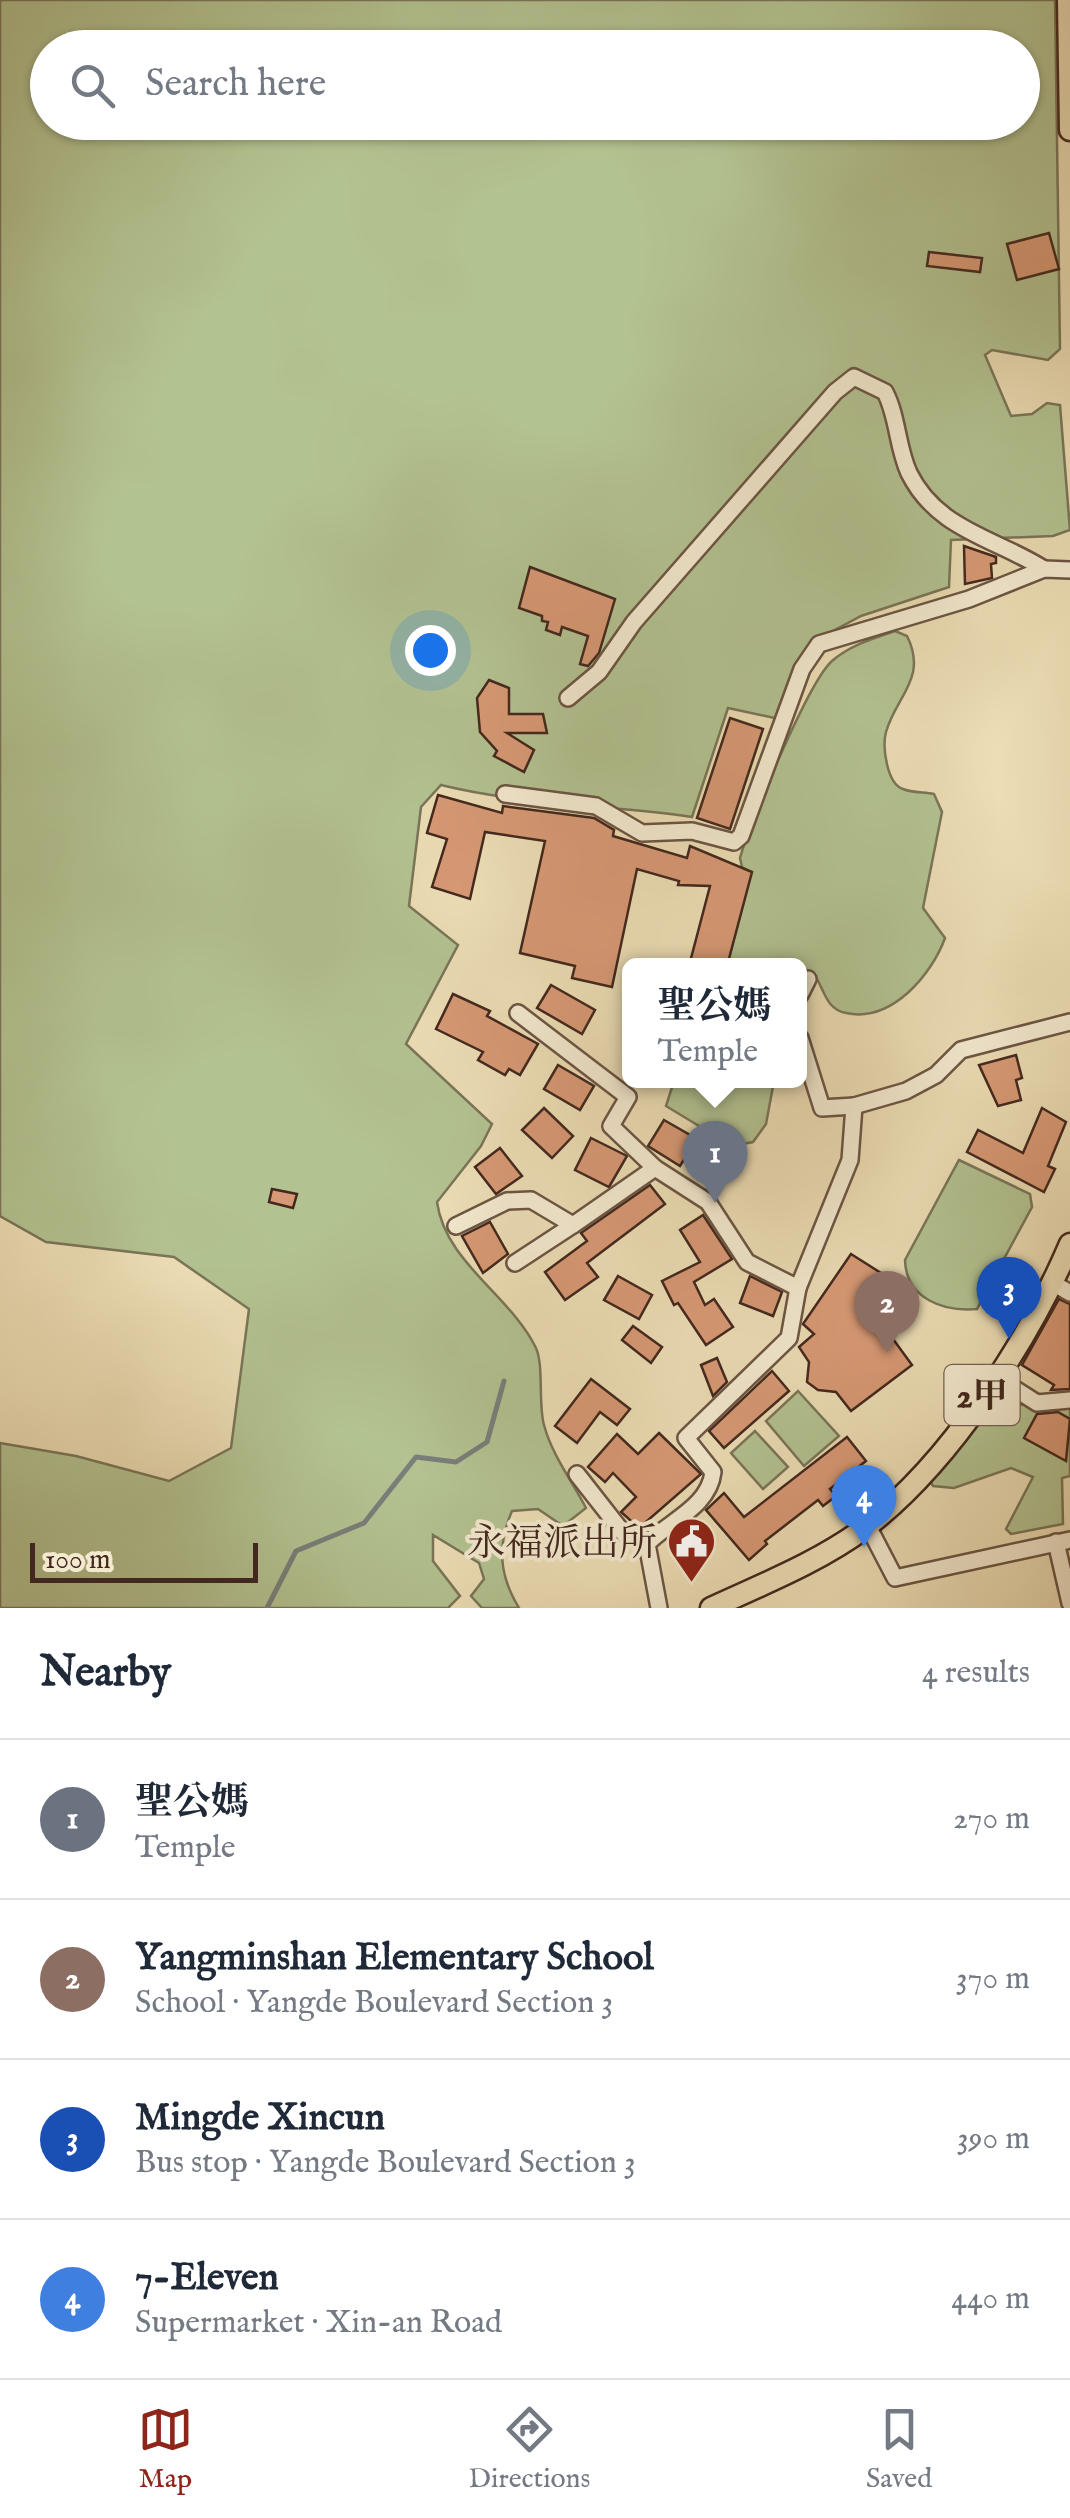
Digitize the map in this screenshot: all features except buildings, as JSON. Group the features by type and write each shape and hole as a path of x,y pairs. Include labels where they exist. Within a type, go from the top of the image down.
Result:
{"main road":[{"path":"1063,2 1070,130"},
{"name":"2甲","path":"711,1608 746,1601 868,1526 934,1461 1062,1288 1070,1244"}],"street":[{"path":"568,698 598,672 634,622 835,392 854,378 885,392 898,448 930,505 952,524 1044,569 1070,570"},
{"path":"505,794 596,806 642,833 692,831 734,842 741,836 802,669 818,644 969,599 1044,569"},
{"path":"518,1014 628,1096 611,1126 655,1168 708,1202 747,1262 798,1288"},
{"path":"807,1060 822,1108 854,1106 906,1091 936,1075 961,1050 1070,1022"},
{"path":"647,1544 674,1517 689,1512 706,1492 713,1472 686,1438 790,1338 798,1288 850,1160 854,1106"},
{"path":"515,1263 655,1168"},
{"path":"456,1226 508,1201 531,1200 573,1225"},
{"path":"996,1376 1037,1403 1070,1400"},
{"path":"577,1474 624,1534 647,1544"},
{"path":"868,1526 894,1578 1063,1541 1070,1603"},
{"path":"647,1544 659,1608"}],"green space":[{"path":"0,0 1055,0 1060,349 1048,360 992,350 985,355 1011,416 1032,414 1047,403 1060,405 1070,530 1053,536 951,540 949,587 861,616 811,643 779,719 728,708 692,817 503,797 441,785 421,807 409,906 458,945 406,1044 492,1124 481,1146 437,1202 452,1243 525,1329 536,1348 544,1425 586,1508 563,1526 538,1509 512,1511 502,1560 507,1584 519,1608 482,1608 471,1596 484,1579 479,1563 433,1535 433,1561 460,1596 448,1608 0,1608 0,1443 76,1456 169,1481 231,1448 249,1309 174,1257 46,1242 0,1216"},
{"path":"895,631 907,636 913,651 912,675 886,732 885,755 898,786 934,794 942,812 923,908 945,938 931,966 908,993 879,1011 863,1014 846,1013 831,1004 815,976 807,970 807,958 729,958 751,872 742,867 740,858 781,754 822,674 832,661 862,643"},
{"path":"672,1088 773,1088 766,1124 753,1142 732,1146 666,1106"},
{"path":"959,1160 1030,1194 1032,1207 977,1309 952,1308 929,1300 912,1285 905,1260"},
{"path":"995,1388 1022,1405 1070,1397 1070,1476 1062,1478 1063,1524 1011,1534 1006,1529 1033,1477 1011,1468 954,1488 933,1486 928,1477"},
{"path":"798,1391 839,1436 804,1466 766,1421"},
{"path":"755,1431 788,1467 763,1489 731,1453"}],"waterway":[{"path":"267,1608 296,1551 364,1523 416,1457 456,1462 487,1442 504,1381"}],"place":[{"name":"聖公媽","path":"715,1203"},
{"name":"Mingde Xincun","path":"1009,1339"},
{"name":"Yangminshan Elementary School","path":"887,1353"},
{"name":"7-Eleven","path":"864,1547"},
{"name":"永福派出所","path":"692,1584"}]}
